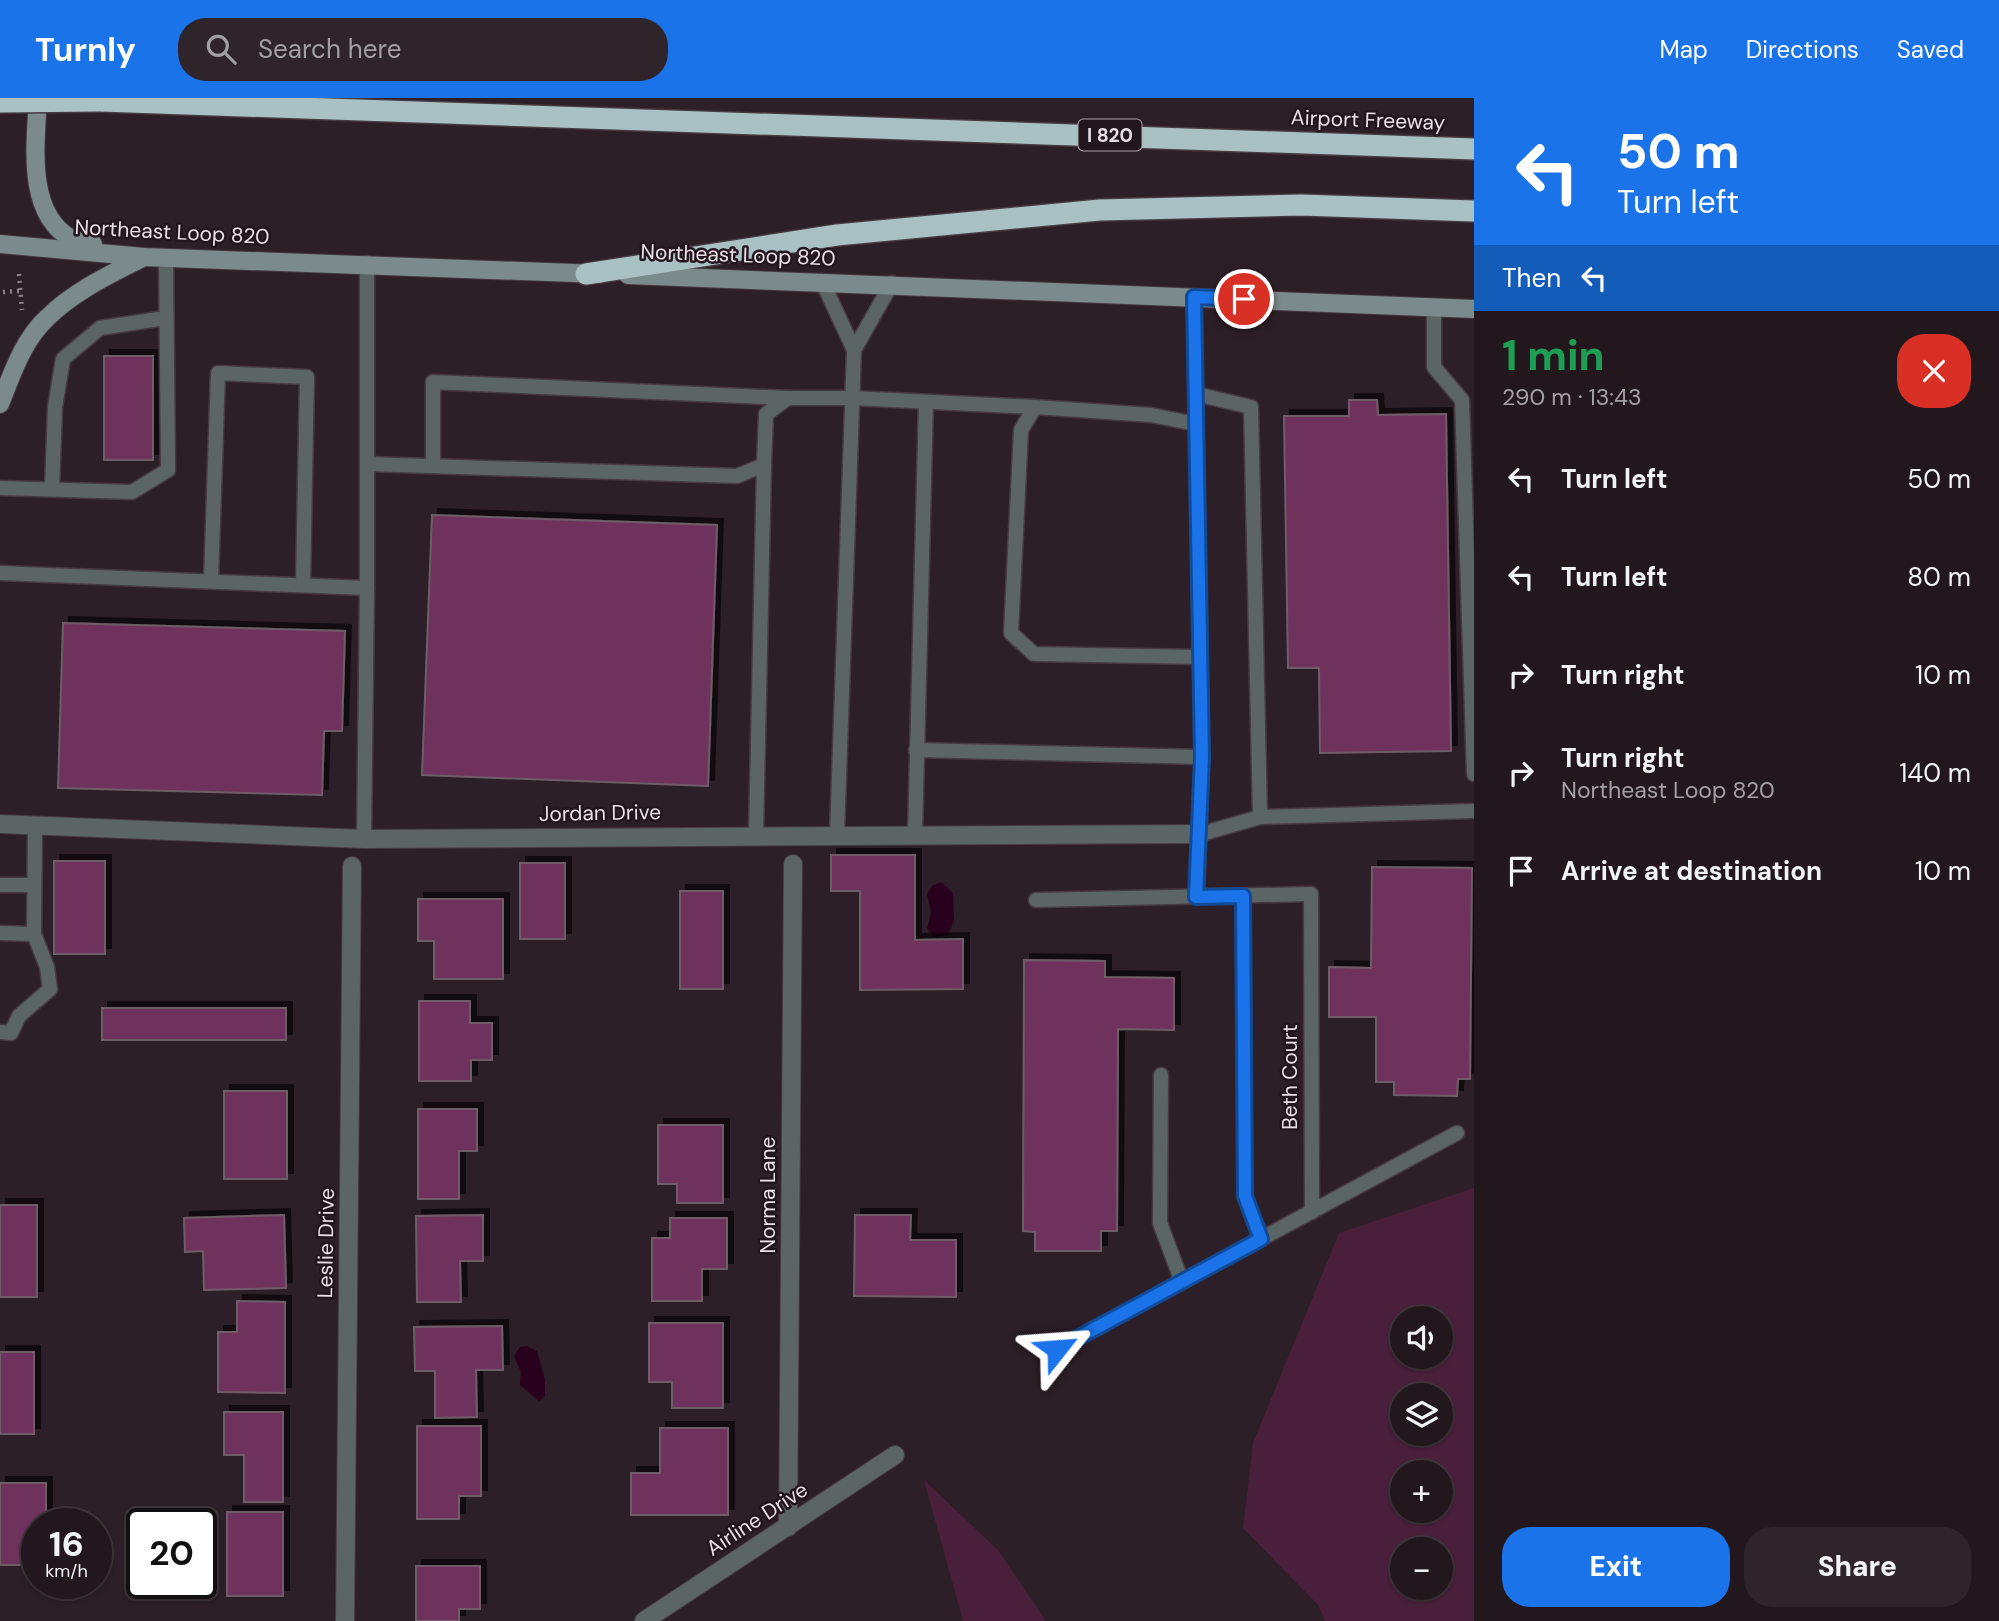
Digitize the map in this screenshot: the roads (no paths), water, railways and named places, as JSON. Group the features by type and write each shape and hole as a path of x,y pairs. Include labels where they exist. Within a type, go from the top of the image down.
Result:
{"highway":[{"name":"Airport Freeway","path":"0,102 101,101 1474,149"},
{"path":"586,274 837,235 1100,210 1301,205 1474,211"}],"main road":[{"path":"38,98 34,178 52,221 72,239 144,257"},
{"name":"Northeast Loop 820","path":"0,244 166,258 367,263 1474,309"},
{"path":"0,404 19,356 46,318 92,284 144,257"}],"street":[{"name":"Jordan Drive","path":"0,824 36,828 364,839 755,834 1201,834"},
{"name":"Norma Lane","path":"788,1527 793,864"},
{"name":"Leslie Drive","path":"345,1621 352,866"},
{"name":"Airline Drive","path":"644,1621 895,1455"}],"lane":[{"path":"0,488 132,492 168,470 166,258"},
{"path":"364,839 367,263"},
{"path":"822,281 854,350 837,834"},
{"path":"854,350 892,284"},
{"path":"1194,297 1202,757 1201,834 1196,897"},
{"path":"1434,306 1434,367 1462,400 1474,774"},
{"path":"52,489 55,407 63,359 100,328 165,317"},
{"path":"211,581 218,373 231,373 307,377 303,585"},
{"path":"433,466 433,382 1035,407 1151,415 1196,424"},
{"path":"1196,394 1251,407 1260,817"},
{"path":"755,834 766,414 788,398"},
{"path":"915,834 926,402"},
{"path":"1035,407 1021,430 1011,633 1034,654 1200,657"},
{"path":"367,464 737,476 764,465"},
{"path":"0,573 367,588"},
{"path":"916,750 1202,757"},
{"path":"1201,834 1260,817 1474,811"},
{"path":"0,1032 11,1033 19,1016 50,989 47,967 34,934 36,828"},
{"path":"0,885 33,885"},
{"name":"Beth Court","path":"1243,896 1311,894 1312,1212"},
{"path":"1036,901 1243,896 1245,1196 1261,1239"},
{"path":"0,933 34,934"},
{"path":"1161,1075 1160,1223 1182,1282"},
{"path":"1057,1349 1457,1133"}]}
